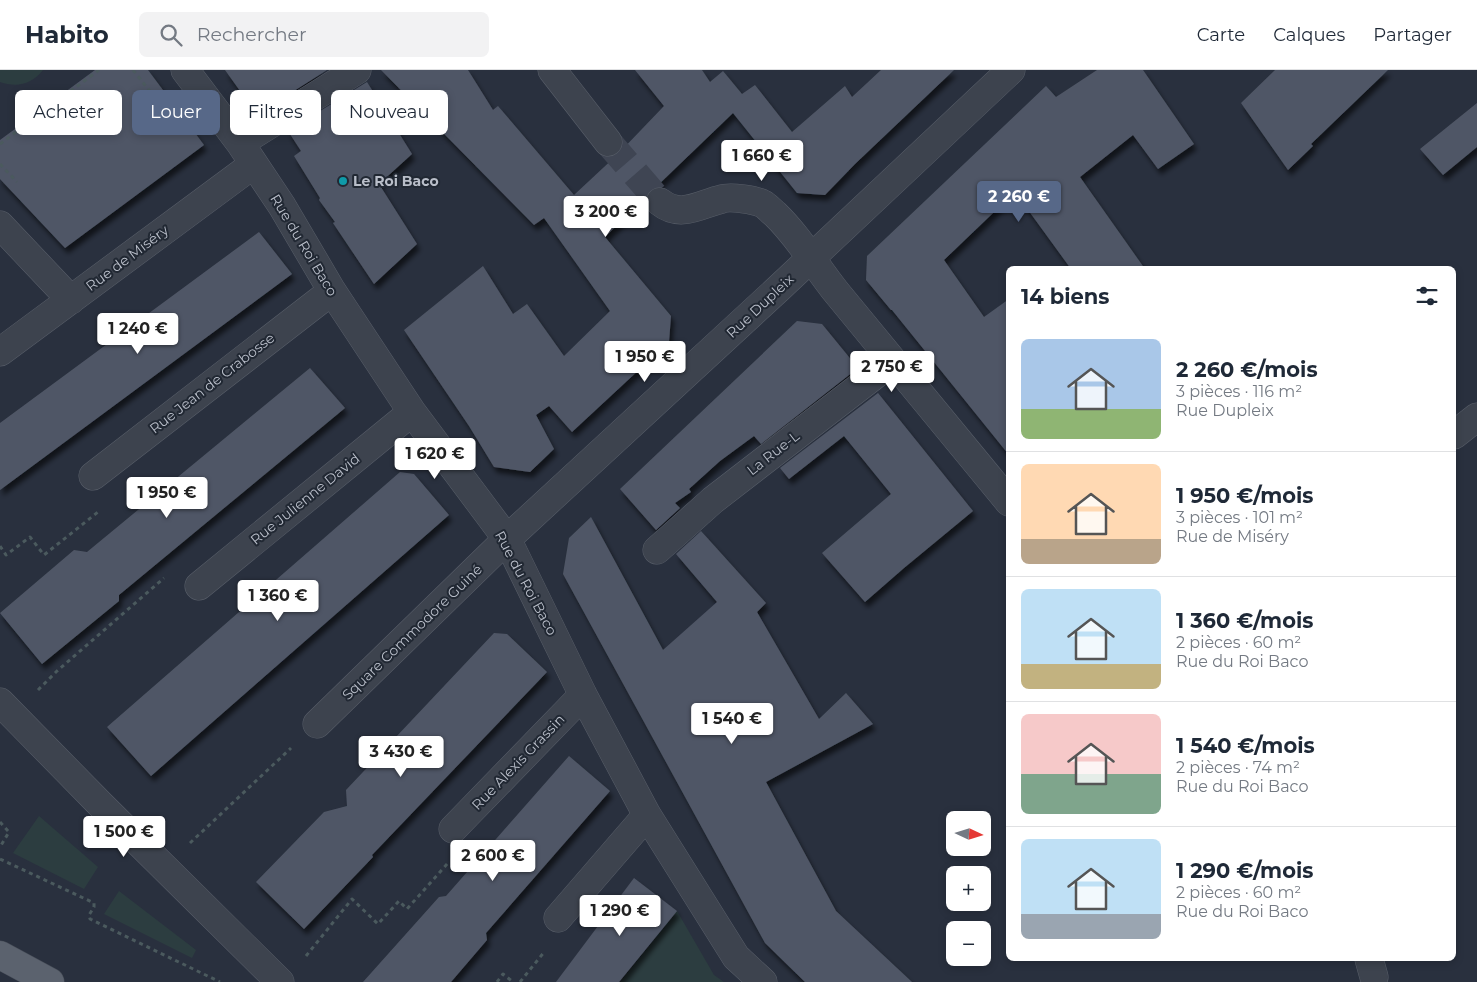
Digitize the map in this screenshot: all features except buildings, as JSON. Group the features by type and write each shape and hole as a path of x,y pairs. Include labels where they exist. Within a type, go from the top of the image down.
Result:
{"main road":[{"path":"0,954 50,982"}],"street":[{"name":"Rue du Roi Baco","path":"185,70 247,153 286,212 332,291 412,412 507,540 583,695 647,814 736,957 763,982"},
{"name":"Rue de Miséry","path":"0,352 70,300 247,153 357,70"},
{"path":"552,70 608,142"},
{"name":"Rue Dupleix","path":"507,540 1011,70"},
{"path":"660,202 667,208 676,210 693,209 723,198 738,198 763,204 780,219 811,257 828,282 1006,498"},
{"path":"0,225 70,300"},
{"name":"Rue Jean de Crabosse","path":"93,476 332,291"},
{"name":"La Rue-L","path":"657,550 713,500 893,361"},
{"name":"Rue Julienne David","path":"199,586 412,412"},
{"path":"1456,433 1477,417"},
{"name":"Square Commodore Guiné","path":"317,724 507,540"},
{"name":"Rue Alexis Grassin","path":"453,829 583,695"},
{"path":"0,702 280,982"},
{"path":"558,918 647,814"}],"path":[{"path":"1,143 99,70"},
{"path":"133,70 149,90"},
{"path":"0,164 17,182"},
{"path":"0,546 6,555 30,537 44,555 99,511"},
{"path":"57,671 169,574"},
{"path":"209,826 295,744"},
{"path":"0,822 9,832 0,846"},
{"path":"316,943 352,899 378,924 399,901 408,909 453,856"},
{"path":"0,859 94,903 94,908 89,915 90,919 220,982"},
{"path":"520,982 548,948"},
{"path":"496,982 503,974 513,982"}],"shaded area":[{"path":"0,70 43,70 29,82 12,85 0,82"},
{"path":"39,816 98,867 84,889 13,853"},
{"path":"119,891 196,950 192,958 104,914"},
{"path":"677,911 714,975 724,982 620,982"}],"tunnel":[{"path":"608,142 660,202"}],"place":[{"name":"Le Roi Baco","path":"343,181"}]}
